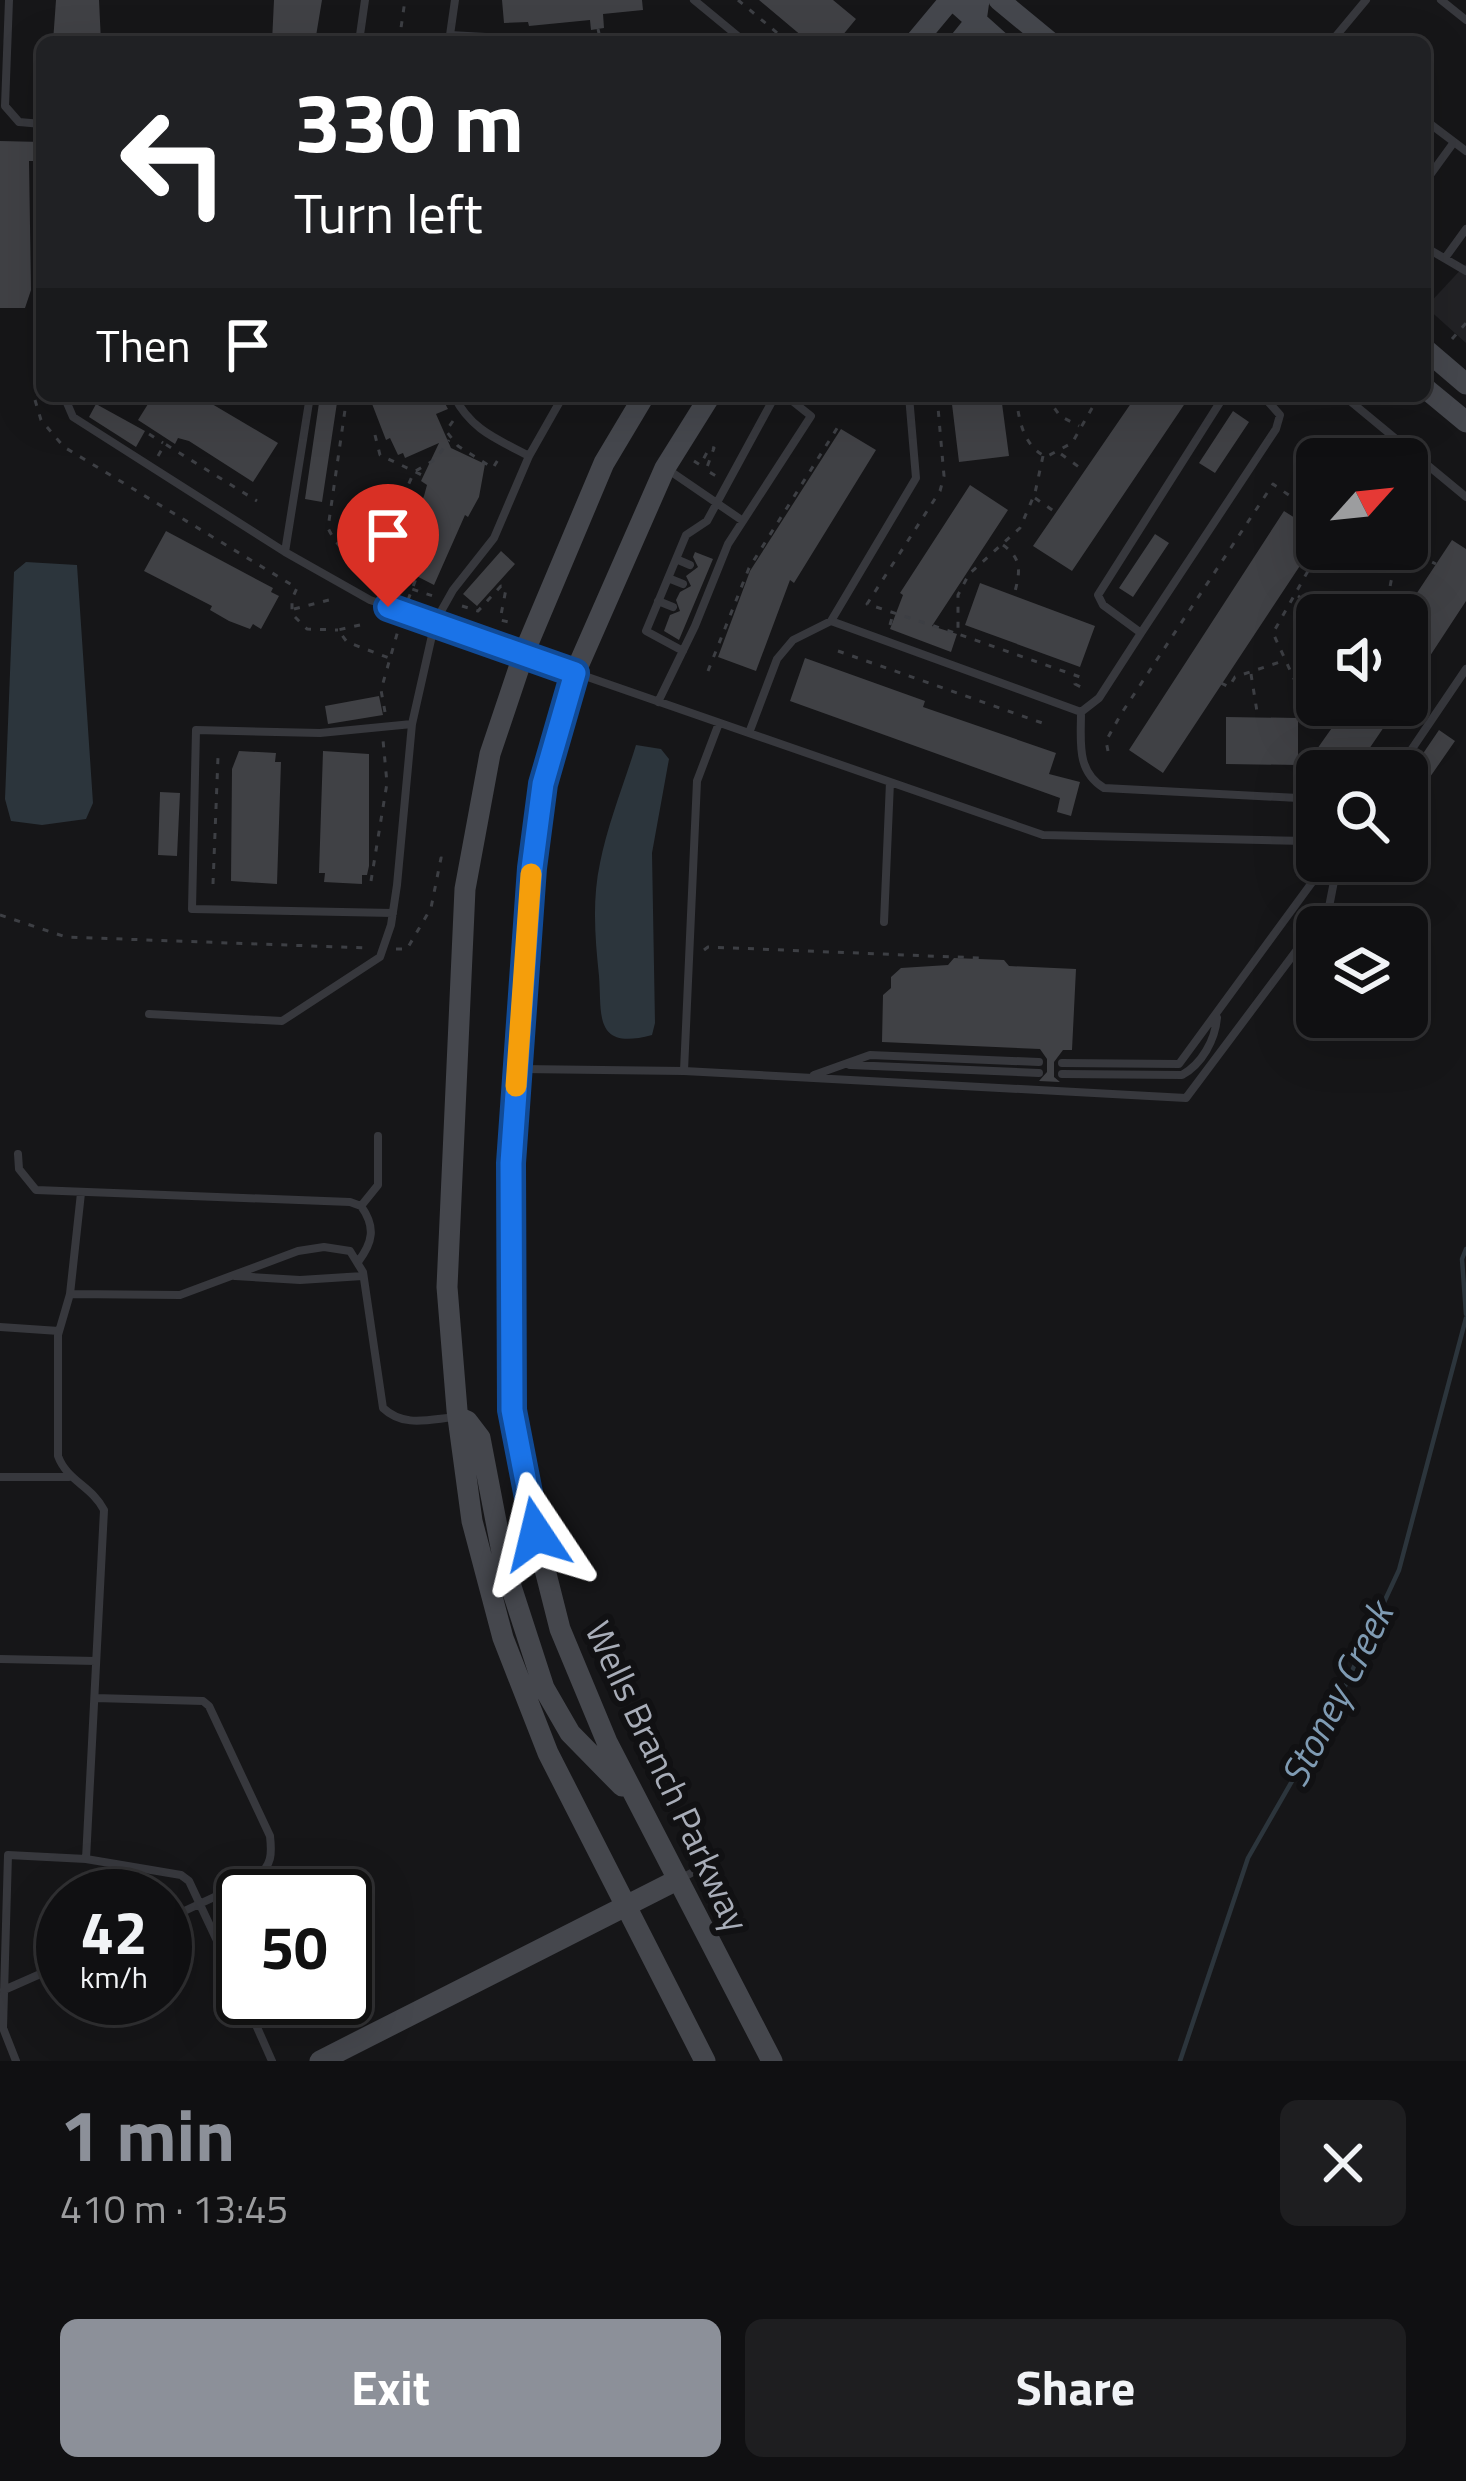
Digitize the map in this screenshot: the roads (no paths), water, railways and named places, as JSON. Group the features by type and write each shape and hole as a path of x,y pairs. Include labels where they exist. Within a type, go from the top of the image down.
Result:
{"main road":[{"path":"920,36 951,0 978,10 994,36"},
{"path":"999,36 1014,5 1045,36"},
{"path":"963,36 978,10"},
{"path":"1431,354 1466,384"},
{"path":"1431,393 1466,422"},
{"path":"640,402 604,463 524,653 490,754 465,889 447,1287 472,1521 503,1638 548,1753 705,2061"},
{"name":"Wells Branch Parkway","path":"706,402 665,468 575,673 543,784 526,909 511,1163 512,1410 560,1629 607,1742 772,2061"},
{"path":"524,653 575,673"},
{"path":"458,1417 480,1438 505,1568 552,1707 598,1763 636,1799"},
{"path":"320,2061 677,1880"}],"lane":[{"path":"9,0 5,106 19,122 36,123"},
{"path":"360,36 365,0"},
{"path":"450,36 455,0"},
{"path":"694,0 738,36"},
{"path":"1336,36 1366,0"},
{"path":"1441,0 1466,20"},
{"path":"1431,125 1466,151"},
{"path":"1431,174 1454,142"},
{"path":"1444,257 1466,229"},
{"path":"1431,250 1466,271"},
{"path":"67,402 73,417 285,552 370,600 524,653"},
{"path":"285,552 309,402"},
{"path":"457,402 476,428 529,456"},
{"path":"149,1014 282,1021 380,957 393,913 412,724 435,622 453,590 494,538 529,456 560,402"},
{"path":"683,651 646,632 686,535 707,521 772,402"},
{"path":"658,702 712,574 811,416 794,402"},
{"path":"749,733 776,659 794,640 830,621 916,478 909,402"},
{"path":"1141,632 1103,605 1098,595 1220,402"},
{"path":"1081,712 1099,698 1276,429 1280,415 1268,402"},
{"path":"1351,402 1466,497"},
{"path":"665,468 743,521"},
{"path":"676,559 690,565"},
{"path":"668,578 682,584"},
{"path":"658,601 673,608"},
{"path":"830,621 1081,712"},
{"path":"1411,750 1466,669"},
{"path":"575,673 1043,835 1296,844"},
{"path":"1081,712 1081,759 1091,780 1104,788 1296,798"},
{"path":"684,1071 698,781 719,723"},
{"path":"393,913 192,909 196,730 320,734 412,724"},
{"path":"884,922 890,782"},
{"path":"1062,1068 1179,1064 1312,882"},
{"path":"517,1069 684,1071 1186,1098 1330,907 1334,882"},
{"path":"807,1077 842,1064 1039,1067"},
{"path":"362,1206 378,1185 378,1136"},
{"path":"18,1154 19,1169 36,1190 350,1202 362,1206 373,1232 358,1262"},
{"path":"70,1477 58,1456 59,1331 70,1294 81,1193"},
{"path":"70,1294 180,1295 298,1251 324,1247 350,1251 364,1276 383,1408 397,1419 412,1422 458,1417"},
{"path":"227,1275 300,1280 364,1276"},
{"path":"0,1328 59,1331"},
{"path":"0,1478 70,1477 89,1487 104,1510 86,1858"},
{"path":"0,1659 97,1661"},
{"path":"94,1698 202,1701 213,1712 270,1836 272,1854 267,1869 257,1877 192,1908"},
{"path":"16,2061 3,2027 4,1854 86,1858 181,1875 189,1880 216,1936"},
{"path":"677,1880 710,1863"},
{"path":"4,1990 36,1976"},
{"path":"256,2025 272,2061"}],"waterway":[{"name":"Stoney Creek","path":"1466,1249 1462,1259 1466,1314"},
{"name":"Stoney Creek","path":"1180,2061 1248,1858 1339,1699 1399,1570 1466,1318"}]}
